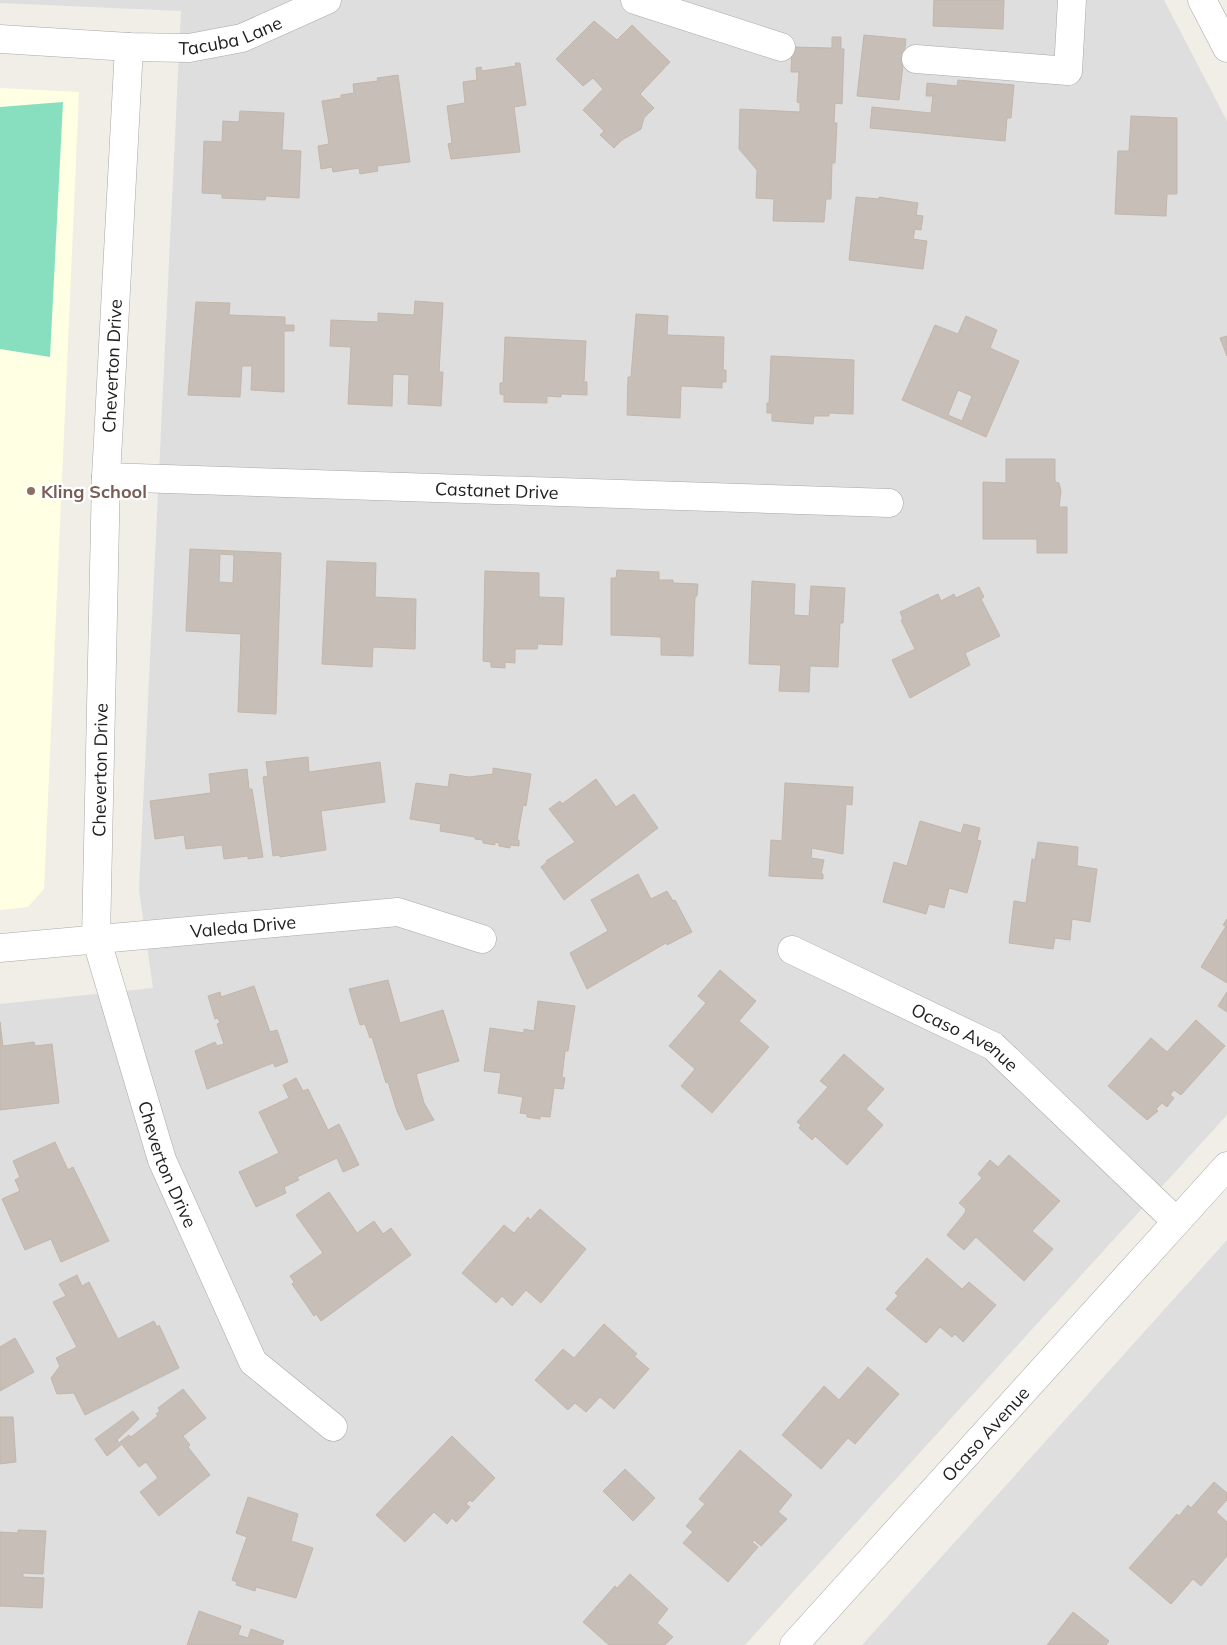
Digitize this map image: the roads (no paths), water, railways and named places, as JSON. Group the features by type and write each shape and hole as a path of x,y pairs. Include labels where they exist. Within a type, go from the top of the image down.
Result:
{"street":[{"name":"Tacuba Lane","path":"0,39 129,47 189,48 242,38 328,0"},
{"path":"635,0 782,47"},
{"path":"916,59 1068,71 1072,0"},
{"path":"1202,0 1227,48"},
{"name":"Cheverton Drive","path":"129,47 106,477 96,938 162,1160 253,1362 332,1427"},
{"name":"Castanet Drive","path":"106,477 889,503"},
{"name":"Valeda Drive","path":"0,948 398,912 482,939"},
{"name":"Ocaso Avenue","path":"792,950 994,1046 1176,1221"},
{"name":"Ocaso Avenue","path":"794,1645 1227,1166"}],"place":[{"name":"Kling School","path":"31,491"}]}
